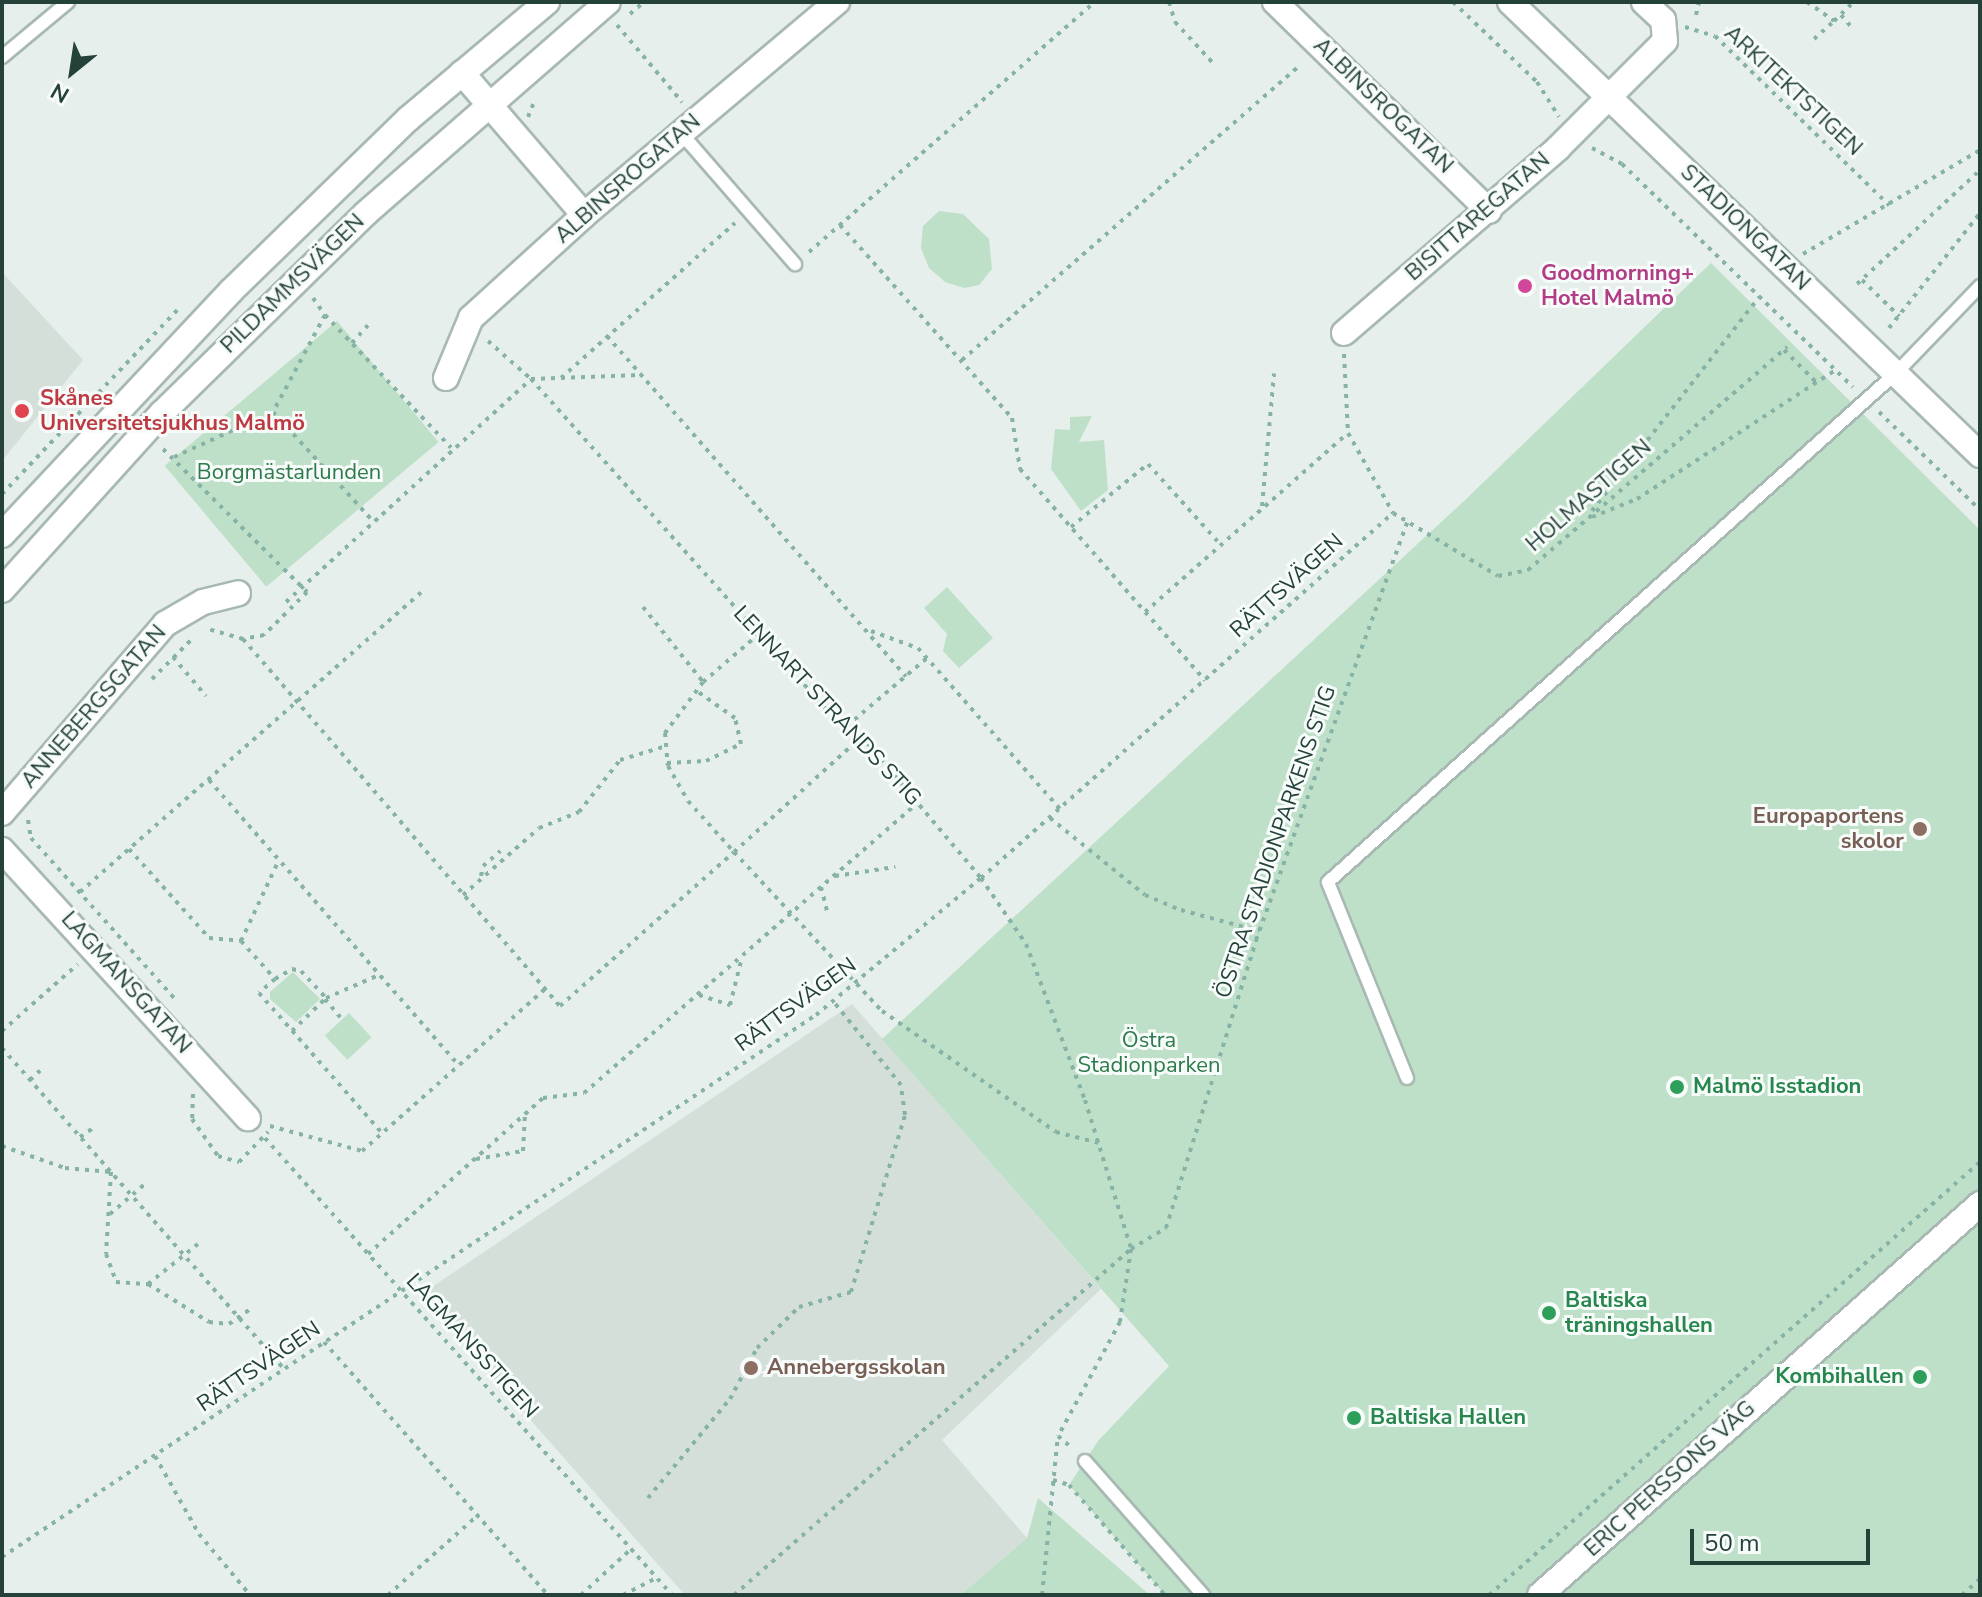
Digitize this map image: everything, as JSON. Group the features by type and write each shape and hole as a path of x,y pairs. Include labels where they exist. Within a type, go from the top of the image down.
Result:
{"street":[{"name":"PILDAMMSVÄGEN","path":"2,535 231,291 462,73 547,2"},
{"name":"PILDAMMSVÄGEN","path":"2,590 162,413 365,214 608,2"},
{"name":"ALBINSROGATAN","path":"446,378 471,318 584,215 837,2"},
{"name":"ALBINSROGATAN","path":"1275,2 1489,211"},
{"name":"STADIONGATAN","path":"1510,2 1980,455"},
{"path":"1644,2 1663,20"},
{"name":"BISITTAREGATAN","path":"1344,333 1489,211 1609,97 1665,41 1663,20"},
{"path":"462,73 584,215"},
{"name":"ANNEBERGSGATAN","path":"2,813 165,624 203,602 238,593"},
{"name":"LAGMANSGATAN","path":"2,850 259,1122"},
{"name":"ERIC PERSSONS VÄG","path":"1540,1595 1980,1204"}],"lane":[{"path":"2,57 68,2"},
{"path":"688,126 747,212 795,264"},
{"path":"1407,1078 1328,882 1896,373 1980,286"},
{"path":"1085,1461 1203,1595"}],"path":[{"path":"605,35 644,2"},
{"path":"795,264 1095,2"},
{"path":"1169,2 1175,22 1213,63"},
{"path":"1453,2 1537,82 1547,105 1594,150 1622,164 1980,510"},
{"path":"1696,15 1699,2"},
{"path":"1807,2 1834,21"},
{"path":"1814,39 1854,2"},
{"path":"1841,15 1854,30"},
{"name":"ARKITEKTSTIGEN","path":"1663,20 1715,36 1889,205"},
{"path":"617,25 655,70 688,126"},
{"path":"962,360 1299,66"},
{"path":"648,75 655,70"},
{"path":"513,131 532,113 538,93"},
{"path":"1777,260 1814,251 1980,150"},
{"path":"1857,284 1980,170"},
{"path":"561,378 747,212"},
{"path":"1889,328 1980,213"},
{"path":"840,225 1012,418 1020,469 1205,680"},
{"path":"1862,280 1899,316"},
{"path":"302,309 324,288"},
{"path":"1586,519 1760,296"},
{"path":"313,298 325,315 451,448"},
{"path":"173,458 273,412 325,315"},
{"path":"352,343 368,325"},
{"name":"LENNART STRANDS STIG","path":"465,333 496,344 531,379 759,634 860,738 917,803 981,878 1026,944 1099,1143 1131,1249 1120,1322 1058,1436"},
{"path":"1344,333 1348,433 1393,513"},
{"path":"607,336 869,630 906,676"},
{"name":"HOLMASTIGEN","path":"1393,513 1498,576 1528,570 1786,348 1816,382"},
{"path":"1586,519 1637,499 1836,370"},
{"path":"1262,508 1274,374"},
{"path":"286,602 451,448 531,379 642,375"},
{"path":"273,412 373,521"},
{"path":"1145,612 1348,433"},
{"path":"153,459 174,438"},
{"path":"142,690 173,657 211,628 243,639 264,635 290,615 307,592 163,449"},
{"path":"1071,527 1148,464 1221,545"},
{"name":"RÄTTSVÄGEN","path":"2,1557 833,1001 1050,818 1393,513"},
{"name":"ÖSTRA STADIONPARKENS STIG","path":"734,1595 1131,1249 1166,1228 1259,931 1407,522"},
{"path":"80,892 424,590"},
{"path":"643,607 650,622 703,682"},
{"path":"869,630 909,641 1060,809"},
{"path":"759,634 703,682 665,733 667,763 688,801 852,985 1040,1122 1078,1140 1099,1143"},
{"path":"243,639 560,1006 860,738"},
{"path":"173,657 206,696"},
{"path":"847,726 927,658"},
{"path":"667,763 706,761 741,744 735,718 697,691"},
{"path":"463,895 539,828 579,812 620,760 666,746"},
{"path":"209,780 459,1066"},
{"path":"368,1254 525,1113 552,1093 584,1093 917,803"},
{"path":"33,811 28,818 31,838 181,1007"},
{"path":"1050,818 1145,895 1181,910 1259,931"},
{"path":"129,849 209,938 241,941 275,979"},
{"path":"481,879 483,866 500,851"},
{"path":"241,941 279,860"},
{"path":"833,876 895,867"},
{"path":"821,887 828,915"},
{"path":"2,1031 82,961 72,950"},
{"path":"697,995 730,1005 743,954"},
{"path":"342,1019 301,971 292,969 259,993 382,1133"},
{"path":"292,1031 325,999 379,975"},
{"path":"259,1122 362,1151 545,989"},
{"path":"648,1498 730,1399 757,1348 799,1307 851,1292 905,1115 901,1085 833,1001"},
{"path":"2,1048 284,1369"},
{"path":"30,1080 43,1068"},
{"path":"193,1091 192,1119 218,1156 239,1162 266,1139 259,1122"},
{"path":"474,1159 523,1151 525,1113"},
{"path":"259,1122 274,1117"},
{"name":"LAGMANSSTIGEN","path":"259,1122 266,1139 672,1595"},
{"path":"80,1137 95,1127"},
{"path":"2,1146 65,1168 111,1172"},
{"path":"1489,1595 1980,1162"},
{"path":"111,1172 109,1271 116,1282 148,1284 209,1322 229,1324 253,1307"},
{"path":"110,1214 145,1184"},
{"path":"148,1284 198,1244"},
{"path":"324,1342 548,1595"},
{"path":"1058,1436 1085,1461"},
{"path":"1042,1595 1058,1436"},
{"path":"155,1456 199,1534 250,1595"},
{"path":"1053,1480 1069,1485 1165,1595"},
{"path":"388,1595 478,1515"},
{"path":"581,1595 631,1549"},
{"path":"623,1595 657,1578"},
{"path":"1962,1595 1980,1579"},
{"path":"238,1595 245,1589"}],"shaded area":[{"name":"Skånes Universitetsjukhus Malmö","path":"2,272 83,360 2,461"},
{"name":"Annebergsskolan","path":"852,1004 1101,1289 942,1440 1027,1538 960,1595 685,1595 420,1295"}],"green space":[{"path":"939,211 963,214 989,239 992,269 979,285 964,288 945,282 929,268 921,248 923,226"},
{"name":"Östra Stadionparken","path":"1711,263 1980,530 1980,1595 1165,1595 1069,1485 1098,1441 1169,1366 882,1039 1464,501"},
{"name":"Borgmästarlunden","path":"337,321 439,442 266,587 165,466"},
{"path":"1092,416 1079,442 1104,440 1108,490 1081,511 1051,469 1055,429 1070,430 1070,417"},
{"path":"947,587 993,638 959,668 943,651 947,634 924,608"},
{"path":"293,972 320,999 296,1022 270,999 270,992"},
{"path":"349,1013 372,1037 347,1060 325,1036"},
{"path":"1038,1498 1150,1595 960,1595 1027,1538"}],"place":[{"name":"Goodmorning+ Hotel Malmö","path":"1525,286"},
{"name":"Skånes Universitetsjukhus Malmö","path":"22,411"},
{"name":"Europaportens skolor","path":"1920,829"},
{"name":"Malmö Isstadion","path":"1677,1087"},
{"name":"Baltiska träningshallen","path":"1549,1313"},
{"name":"Annebergsskolan","path":"751,1368"},
{"name":"Kombihallen","path":"1920,1377"},
{"name":"Baltiska Hallen","path":"1354,1418"}]}
